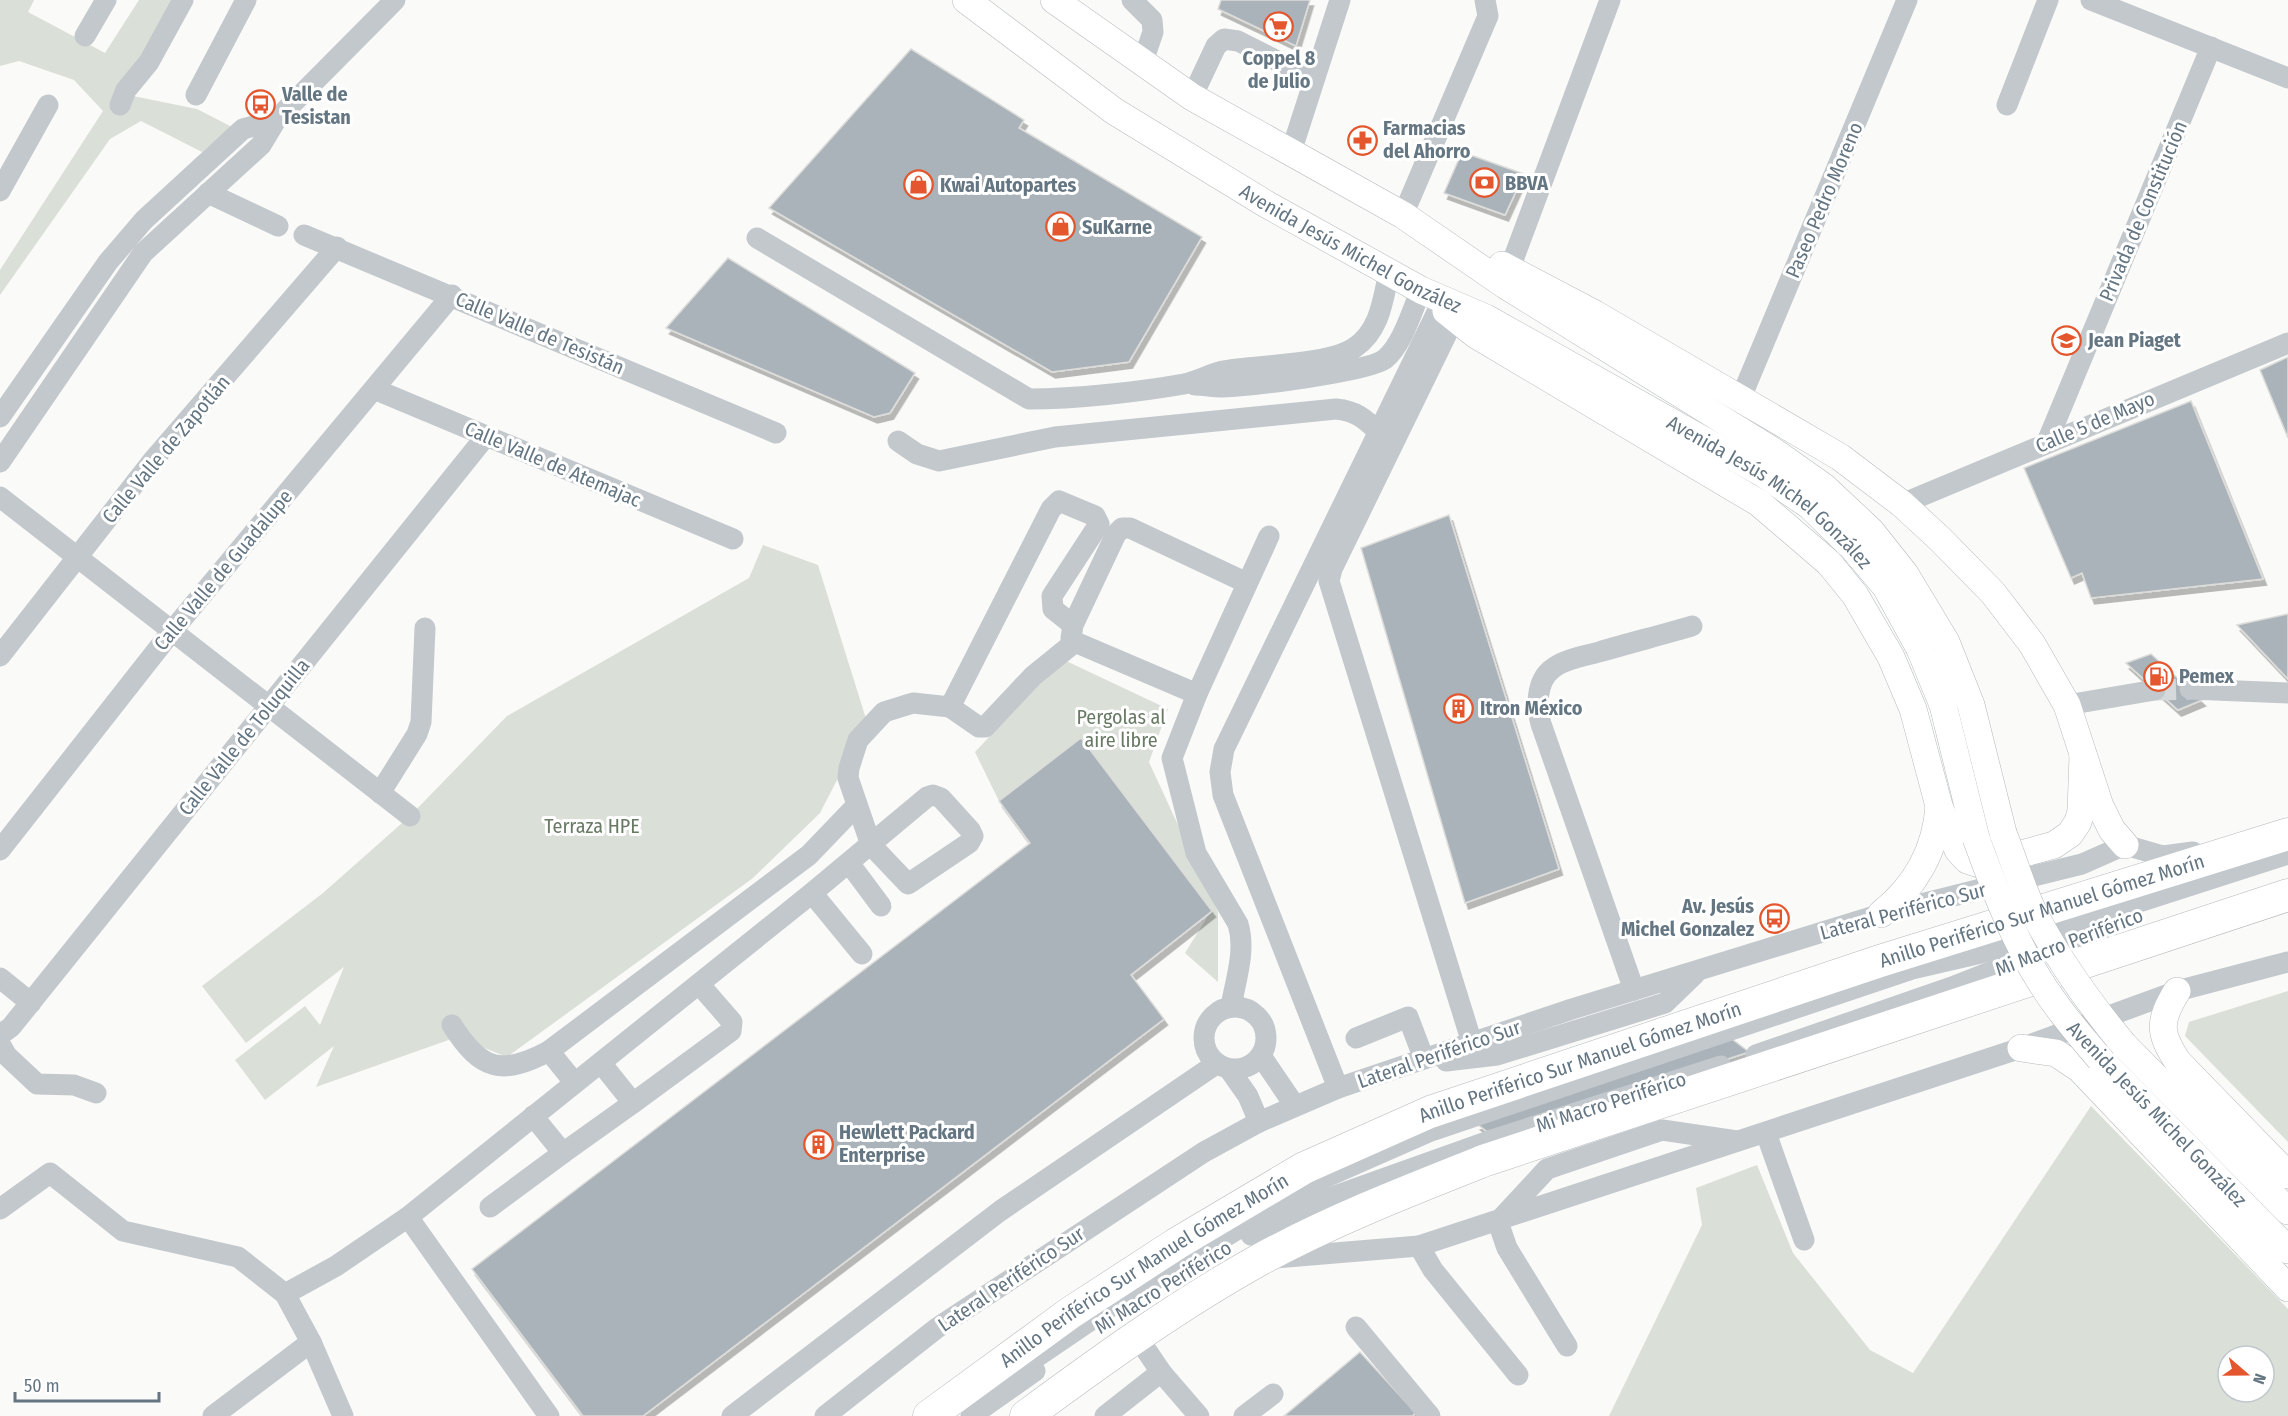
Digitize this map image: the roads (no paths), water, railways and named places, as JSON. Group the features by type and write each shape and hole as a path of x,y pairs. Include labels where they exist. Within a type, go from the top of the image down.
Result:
{"highway":[{"name":"Anillo Periférico Sur Manuel Gómez Morín","path":"929,1416 1070,1313 1176,1244 1304,1168 1430,1112 1880,961 2288,834"},
{"path":"1026,1416 1136,1335 1262,1259 1384,1201 1486,1160 2288,895"}],"main road":[{"name":"Avenida Jesús Michel González","path":"966,0 1114,111 1266,204 1389,272 1438,305 1486,318 1762,473 1810,506 1853,548 1886,587 1920,649 1943,705 1976,838 2002,910 2031,967 2065,1018 2100,1059 2288,1250"},
{"name":"Avenida Jesús Michel González","path":"1060,3 1142,64 1192,97 1402,215 1446,242 1505,285 1776,453 1824,487 1871,531 1905,574 1946,642 1971,705 2003,833 2032,909 2061,960 2088,1001 2124,1045 2288,1211"},
{"path":"1446,242 1510,268 1840,457 1902,504 1993,593 2032,644 2067,705 2100,806 2112,830 2125,845"},
{"path":"1438,305 1476,335 1759,503 1829,563 1855,595 1891,657 1914,709 1939,806 1958,850 1967,860 1982,865 2054,845 2070,834 2078,822 2081,811 2083,755"},
{"path":"1881,914 1900,899 1917,876 1937,827 1939,806"},
{"path":"2177,991 2163,1015 2164,1041 2178,1062 2288,1175"},
{"path":"2021,1048 2056,1053 2080,1069 2288,1288"}],"street":[{"path":"86,36 106,0"},
{"path":"120,105 126,90 149,62 183,0"},
{"path":"196,94 246,0"},
{"path":"0,462 143,253 261,145 276,120 394,0"},
{"path":"1132,0 1152,20 1153,32 1142,64"},
{"path":"1291,152 1340,0"},
{"path":"1402,215 1488,16 1485,0"},
{"path":"1510,268 1610,0"},
{"name":"Paseo Pedro Moreno","path":"1740,400 1907,0"},
{"path":"2007,105 2048,0"},
{"path":"2091,0 2288,78"},
{"path":"1192,97 1216,46 1224,39 1238,41 1313,79"},
{"name":"Privada de Constitución","path":"2047,442 2211,47"},
{"path":"0,191 48,105"},
{"path":"1,414 95,281 144,220 243,129 276,120"},
{"path":"208,193 278,226"},
{"name":"Calle Valle de Tesistán","path":"304,235 452,295 776,433"},
{"path":"757,238 1029,399 1053,399 1185,384 1221,387 1309,377 1374,364 1385,358 1395,344 1438,305"},
{"name":"Calle Valle de Zapotlán","path":"0,656 154,459 337,247"},
{"path":"1185,384 1222,371 1313,360 1353,349 1373,330 1379,317 1389,272"},
{"name":"Calle Valle de Guadalupe","path":"0,850 172,631 452,295"},
{"path":"1338,1088 1223,795 1220,772 1224,749 1380,433 1438,305"},
{"path":"1438,305 1329,581 1472,1043"},
{"name":"Calle 5 de Mayo","path":"1902,504 2288,343"},
{"name":"Calle Valle de Atemajac","path":"374,389 733,539"},
{"path":"898,441 917,454 939,461 1055,437 1335,409 1351,410 1362,415 1380,433"},
{"name":"Calle Valle de Toluquilla","path":"0,1035 11,1027 31,1003 486,435"},
{"path":"0,497 410,816"},
{"path":"950,707 1051,508 1059,501 1095,516 1100,524 1052,596 1053,609 1074,633 1197,694"},
{"path":"285,1294 336,1266 408,1217 574,1082 601,1063 812,893 872,844 933,795 941,798 970,830 973,836 969,843 910,885 872,844 857,804 848,778 858,740 884,712 913,703 950,707 979,727 985,727 1074,633 1116,534 1122,528 1130,528 1247,583"},
{"path":"1231,1006 1242,945 1241,934 1238,924 1196,853 1173,765 1176,745 1197,694 1269,536"},
{"path":"1634,990 1537,711 1543,679 1552,669 1575,659 1692,626"},
{"path":"380,793 417,734 420,722 425,628"},
{"path":"2190,689 2288,693"},
{"path":"2067,705 2155,690"},
{"path":"452,1025 465,1046 487,1062 506,1068 523,1065 549,1051 809,855 857,804"},
{"path":"2125,845 2163,856 2256,845"},
{"name":"Lateral Periférico Sur","path":"825,1416 937,1328 1204,1152 1259,1122 1295,1106 1338,1088 1634,990 1881,914 2082,864 2125,845"},
{"name":"Mi Macro Periférico","path":"952,1416 1113,1305 1315,1182 1431,1131 1912,969 1981,953 2288,854"},
{"path":"849,863 880,906"},
{"name":"Mi Macro Periférico","path":"971,1416 1116,1313 1229,1245 1324,1200 1495,1139 1918,999 2132,916 2288,866"},
{"path":"812,893 862,954"},
{"path":"1262,1259 1419,1246 1498,1222 2021,1048 2177,991 2288,962"},
{"path":"1401,1067 1497,1055 1665,1003 1700,970"},
{"path":"0,978 31,1003"},
{"path":"490,1207 731,1031 732,1022 699,984"},
{"path":"732,1416 1000,1211 1223,1066 1248,1067 1261,1056 1266,1041 1264,1024 1256,1014 1245,1007 1231,1006 1216,1011 1204,1030 1204,1045 1223,1066 1248,1096 1259,1122"},
{"path":"1356,1038 1408,1017 1424,1059"},
{"path":"0,1044 7,1056 37,1084 74,1085 96,1094"},
{"path":"549,1051 574,1082"},
{"path":"1261,1056 1295,1106"},
{"path":"601,1063 633,1102"},
{"path":"533,1116 563,1153"},
{"path":"1498,1222 1547,1169 1662,1130 1741,1141"},
{"path":"1766,1133 1804,1240"},
{"path":"0,1209 50,1173 123,1231 238,1257 285,1294 311,1342 343,1416"},
{"path":"408,1217 549,1416"},
{"path":"1498,1222 1507,1248 1567,1346"},
{"path":"1419,1246 1433,1270 1518,1375"},
{"path":"1356,1327 1430,1416"},
{"path":"1136,1335 1161,1372 1199,1416"},
{"path":"213,1416 311,1342"},
{"path":"1116,1413 1161,1372"},
{"path":"1244,1416 1273,1394"}],"tunnel":[{"path":"2155,690 2190,689"}],"place":[{"name":"Coppel 8 de Julio","path":"1279,27"},
{"name":"Valle de Tesistan","path":"261,105"},
{"name":"Farmacias del Ahorro","path":"1362,140"},
{"name":"BBVA","path":"1484,183"},
{"name":"Kwai Autopartes","path":"919,185"},
{"name":"SuKarne","path":"1061,227"},
{"name":"Jean Piaget","path":"2067,340"},
{"name":"Pemex","path":"2158,676"},
{"name":"Itron México","path":"1459,708"},
{"name":"Av. Jesús Michel Gonzalez","path":"1775,918"},
{"name":"Hewlett Packard Enterprise","path":"818,1144"}],"park label":[{"name":"Pergolas al aire libre","path":"1121,728"},
{"name":"Terraza HPE","path":"592,826"}]}
